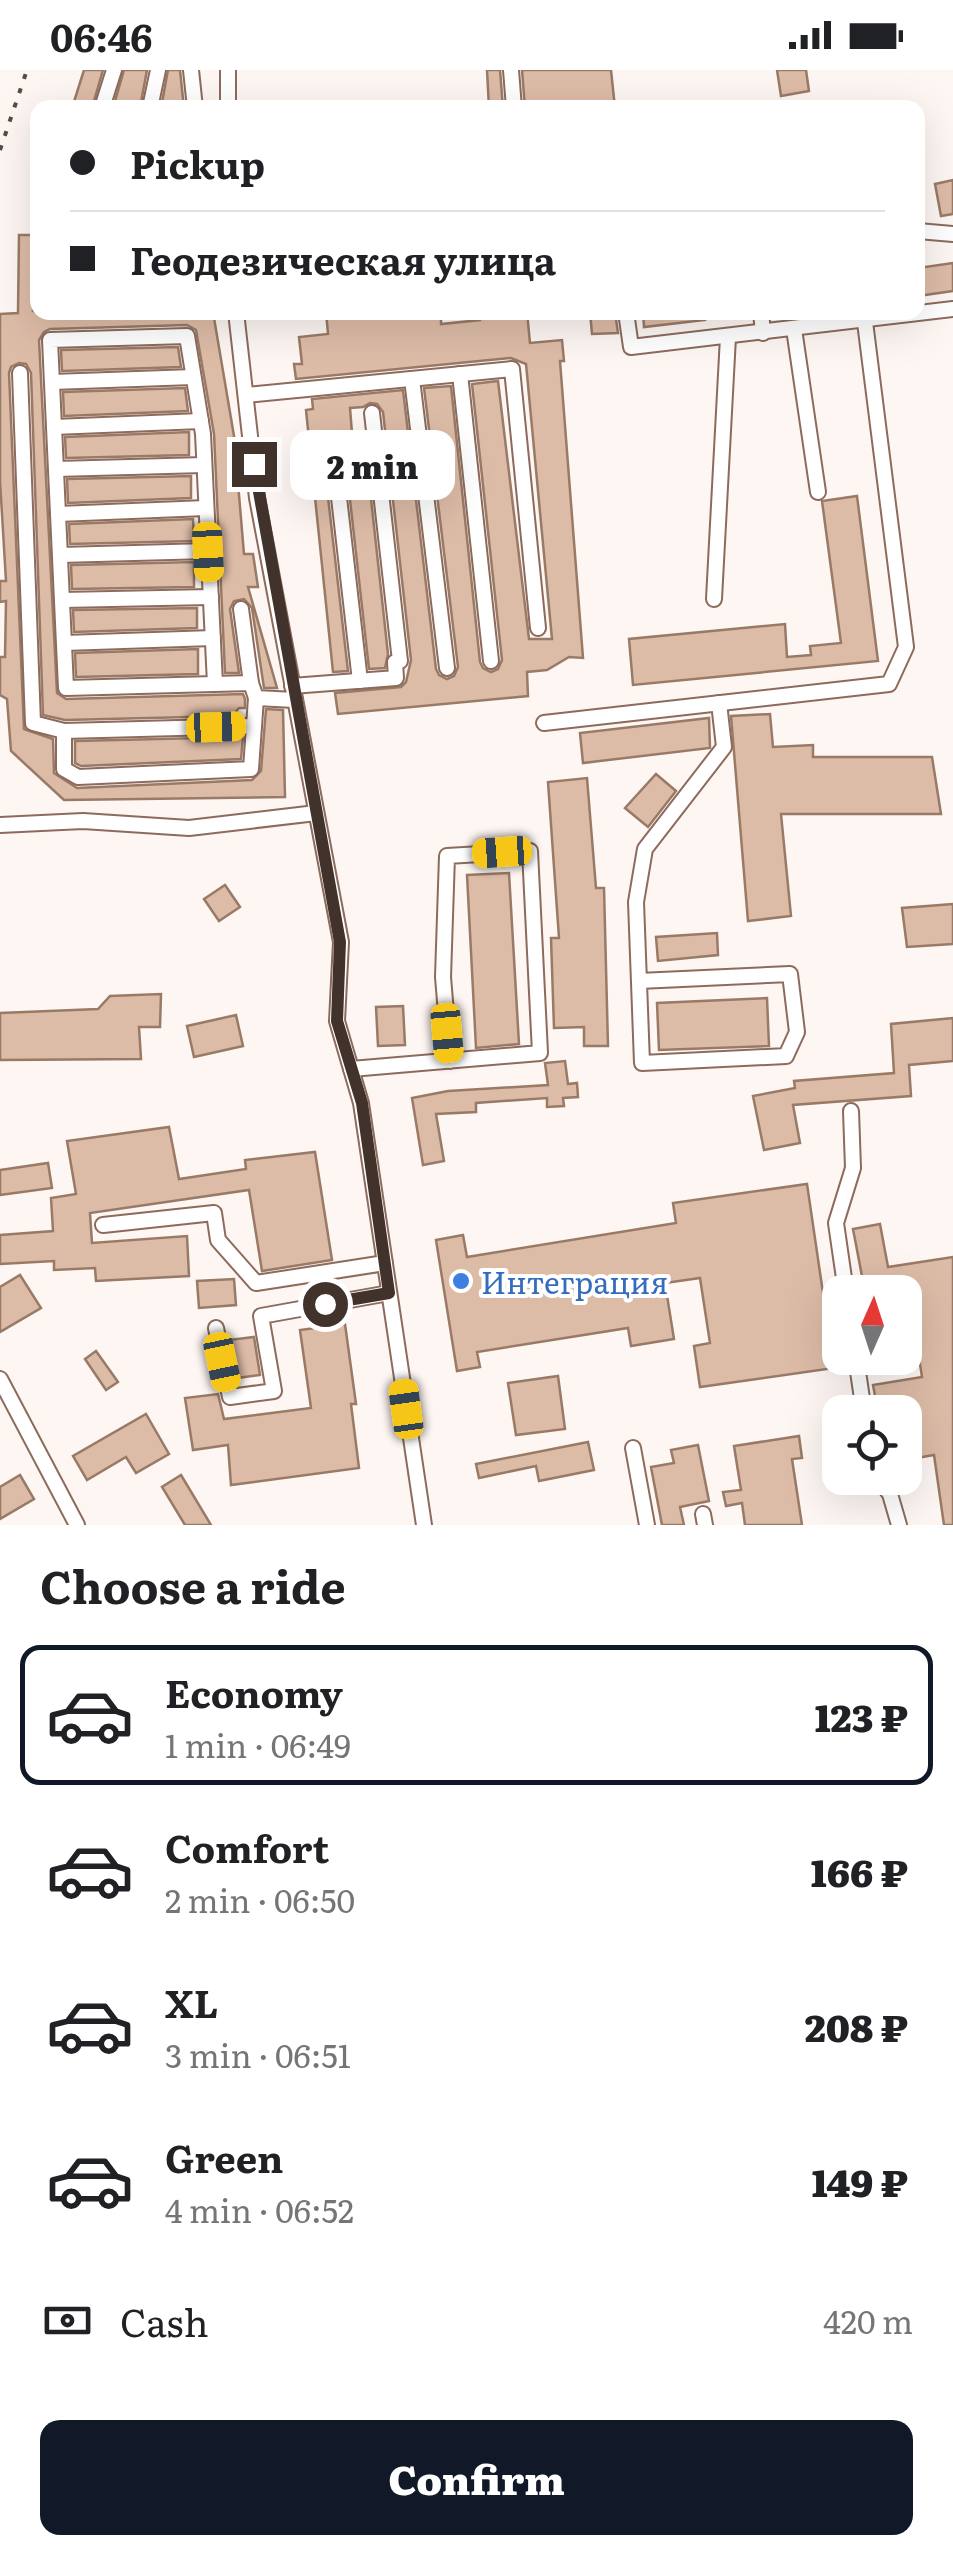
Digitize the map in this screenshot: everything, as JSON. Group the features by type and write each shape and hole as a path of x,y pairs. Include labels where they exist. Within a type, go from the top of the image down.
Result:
{"street":[{"path":"105,100 114,70"},
{"path":"152,100 158,70"},
{"path":"191,70 194,100"},
{"path":"228,70 228,100"},
{"path":"511,70 513,100"},
{"path":"925,232 953,234"},
{"path":"925,313 953,309"},
{"path":"237,320 257,498 340,942 337,1021 362,1103 424,1525"},
{"path":"627,320 630,347 879,320"},
{"path":"762,320 763,333"},
{"path":"544,723 889,684 906,647 865,322"},
{"path":"794,329 818,492"},
{"path":"215,684 201,422 187,336 50,340 66,688 215,684 251,683"},
{"path":"714,600 728,337"},
{"path":"246,395 512,370 538,628"},
{"path":"20,373 33,723 64,731 254,726"},
{"path":"460,374 491,661"},
{"path":"52,382 194,377"},
{"path":"412,378 447,668"},
{"path":"256,698 396,678 395,662 400,662 372,413"},
{"path":"54,427 201,422"},
{"path":"360,681 333,445 375,442"},
{"path":"56,469 204,465"},
{"path":"58,514 206,508"},
{"path":"60,556 208,552"},
{"path":"62,600 210,597"},
{"path":"64,731 64,769 78,777 251,769 256,698 241,608"},
{"path":"64,643 212,638"},
{"path":"639,981 790,974 797,1032 786,1056 642,1063 636,902 645,848 724,746 719,703"},
{"path":"0,825 83,821 188,828 316,813"},
{"path":"352,1069 540,1053 530,851 447,856 443,977 450,1060"},
{"path":"844,1275 836,1224 853,1168 852,1110"},
{"path":"103,1225 214,1213 218,1240 256,1283 385,1263"},
{"path":"216,1328 230,1397 274,1391 261,1316 389,1293"},
{"path":"0,1379 77,1525"},
{"path":"633,1448 647,1525"},
{"path":"890,1495 899,1525"}],"building":[{"path":"84,70 103,70 94,100 75,100"},
{"path":"124,70 147,70 141,100 115,100"},
{"path":"168,70 180,70 183,100 162,100"},
{"path":"487,70 500,70 502,100 489,100"},
{"path":"522,70 611,70 614,100 524,100"},
{"path":"777,70 806,70 809,91 781,96"},
{"path":"953,180 953,214 941,216 935,184"},
{"path":"19,235 30,235 30,320 214,320 234,436 244,554 253,554 258,587 248,587 277,688 264,688 252,608 244,599 234,601 230,609 239,673 225,673 214,434 196,330 187,325 50,329 39,340 57,693 66,699 243,694 245,708 239,708 232,716 65,720 43,715 31,373 26,364 19,363 9,373 24,729 53,739 54,773 77,788 252,780 261,771 266,709 283,710 285,797 64,800 11,751 7,699 0,695 6,601 0,602 0,581 6,581 0,481 0,314 18,313"},
{"path":"953,263 953,291 925,295 925,267"},
{"path":"327,320 441,320 441,324 528,320 530,343 562,340 564,361 560,361 583,658 569,657 547,670 527,672 528,696 338,714 335,693 401,687 411,660 383,412 377,404 370,403 350,408 352,433 328,436 322,445 348,671 333,672 306,410 313,409 312,399 403,390 436,669 447,679 454,676 458,667 424,388 451,386 480,662 491,672 498,669 502,660 472,384 498,381 529,639 552,639 526,364 511,358 296,379 294,364 302,364 299,337 328,334"},
{"path":"591,320 616,320 618,333 592,334"},
{"path":"644,320 705,320 644,327"},
{"path":"178,347 181,367 62,371 61,350"},
{"path":"185,388 188,411 64,416 63,392"},
{"path":"189,432 189,455 66,458 65,437"},
{"path":"366,453 388,654 385,668 369,669 345,455"},
{"path":"191,476 191,498 68,503 67,479"},
{"path":"857,496 878,661 633,685 629,639 785,624 787,657 811,655 810,646 841,643 822,501"},
{"path":"193,519 194,541 70,544 69,524"},
{"path":"194,562 194,587 72,589 71,565"},
{"path":"197,608 197,628 74,632 73,610"},
{"path":"198,649 198,674 76,677 75,653"},
{"path":"770,714 773,747 813,745 813,757 932,757 941,814 781,814 791,916 748,921 731,716"},
{"path":"709,718 710,748 583,763 580,733"},
{"path":"243,737 241,759 81,766 75,763 75,741"},
{"path":"656,774 676,791 648,827 625,808"},
{"path":"587,778 596,888 604,888 608,1046 584,1046 584,1027 554,1028 551,938 559,938 548,782"},
{"path":"509,873 519,1044 476,1048 467,875"},
{"path":"225,885 240,907 219,921 204,899"},
{"path":"953,904 953,944 907,947 902,908"},
{"path":"717,933 718,955 658,961 656,937"},
{"path":"161,994 160,1027 139,1027 141,1059 0,1060 0,1013 98,1009 110,996"},
{"path":"767,998 769,1046 659,1050 657,1003"},
{"path":"403,1006 405,1045 378,1046 376,1007"},
{"path":"236,1015 243,1046 194,1057 187,1026"},
{"path":"953,1018 953,1061 909,1065 911,1096 793,1105 800,1143 764,1150 753,1096 795,1088 794,1081 894,1073 891,1024"},
{"path":"565,1061 568,1084 577,1083 578,1097 563,1098 564,1106 547,1107 547,1098 476,1103 476,1112 436,1114 444,1161 423,1165 412,1098 448,1091 548,1085 545,1063"},
{"path":"169,1127 179,1179 246,1169 245,1160 315,1152 332,1260 262,1271 249,1190 90,1213 92,1243 187,1236 189,1276 96,1281 95,1268 54,1270 54,1261 0,1264 0,1235 53,1231 51,1198 76,1194 67,1141"},
{"path":"48,1163 52,1188 0,1195 0,1170"},
{"path":"807,1184 822,1286 822,1370 700,1387 694,1346 710,1343 700,1278 665,1283 674,1339 631,1346 628,1328 477,1352 480,1367 457,1371 436,1240 463,1235 467,1257 676,1223 673,1203"},
{"path":"880,1224 888,1267 953,1257 953,1525 944,1525 934,1455 922,1457 922,1395 875,1395 873,1385 922,1377 922,1275 862,1275 853,1229"},
{"path":"20,1275 41,1308 0,1332 0,1287"},
{"path":"234,1279 236,1305 199,1308 197,1281"},
{"path":"345,1324 356,1404 351,1404 359,1468 231,1485 228,1445 193,1450 185,1398 218,1394 224,1419 311,1408 300,1330"},
{"path":"254,1337 260,1375 237,1378 229,1340"},
{"path":"96,1351 118,1382 106,1390 85,1359"},
{"path":"558,1376 565,1429 516,1435 508,1383"},
{"path":"146,1414 169,1454 136,1473 126,1457 87,1480 73,1456"},
{"path":"799,1436 802,1458 792,1459 802,1525 745,1525 742,1503 726,1506 723,1492 741,1490 734,1446"},
{"path":"588,1442 594,1470 539,1481 536,1466 479,1478 476,1464"},
{"path":"698,1445 709,1501 680,1507 684,1525 662,1525 651,1467 674,1463 671,1450"},
{"path":"20,1475 34,1499 0,1519 0,1487"},
{"path":"181,1475 211,1525 185,1525 162,1487"}],"railway":[{"path":"0,150 27,70"}],"place":[{"name":"Интеграция","path":"461,1281"}],"route":[{"path":"254,464 257,498 340,942 337,1021 362,1103 389,1293 325,1304"}]}
